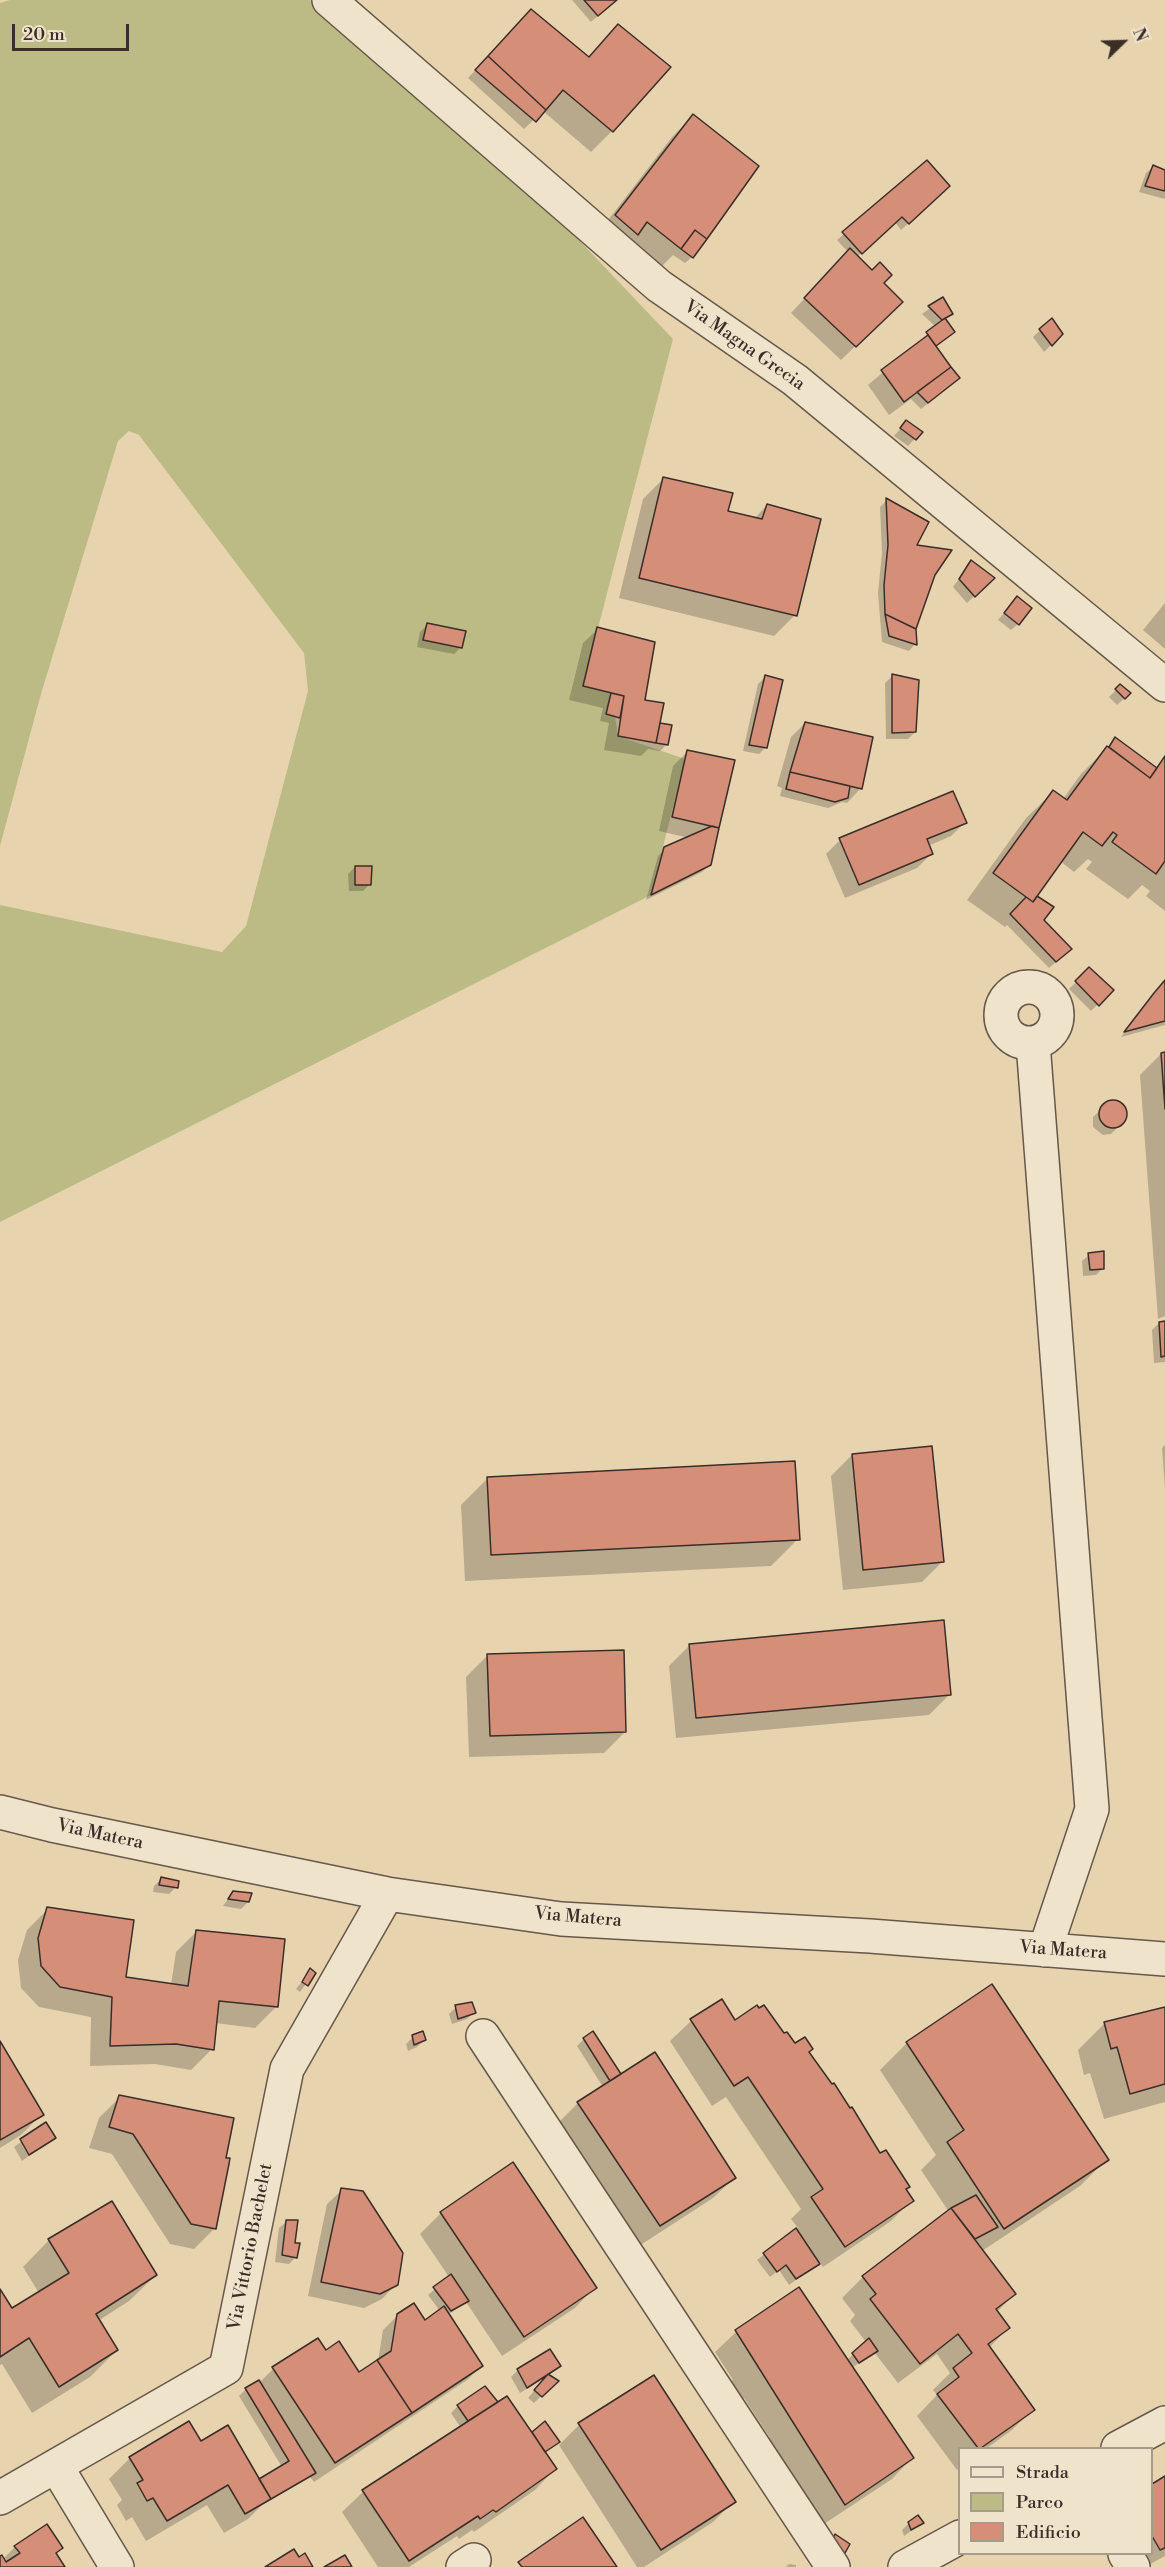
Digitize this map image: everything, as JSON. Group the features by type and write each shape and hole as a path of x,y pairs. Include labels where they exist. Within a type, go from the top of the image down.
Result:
{"street":[{"name":"Via Magna Grecia","path":"329,0 659,286 795,380 1165,685"},
{"path":"1033,1043 1092,1809 1045,1950"},
{"name":"Via Matera","path":"0,1812 75,1830 387,1894 561,1919 870,1936 1165,1959"},
{"name":"Via Vittorio Bachelet","path":"0,2498 226,2367 287,2069 387,1894"},
{"path":"483,2036 833,2567"},
{"path":"1120,2447 1165,2423"},
{"path":"56,2466 117,2567"},
{"path":"905,2567 958,2537"}],"green space":[{"path":"10,0 310,0 559,219 673,339 583,686 611,692 618,736 685,759 651,895 0,1222 0,905 222,952 246,926 308,691 304,653 139,435 129,431 118,441 41,694 0,846 0,3"}],"building":[{"path":"584,0 617,0 598,16"},
{"path":"531,9 589,57 618,24 671,67 613,132 563,90 546,110 488,56"},
{"path":"488,56 546,110 536,122 475,70"},
{"path":"693,114 759,166 707,239 695,230 681,249 647,222 638,235 615,215"},
{"path":"927,160 950,186 909,224 902,217 862,254 842,232"},
{"path":"1153,165 1165,170 1165,191 1145,186"},
{"path":"695,230 707,239 693,258 681,249"},
{"path":"850,248 872,270 880,262 892,275 884,283 903,302 856,347 804,298"},
{"path":"943,297 953,314 942,320 928,306"},
{"path":"945,318 955,332 936,346 926,332"},
{"path":"1052,318 1063,334 1052,346 1039,329"},
{"path":"928,335 951,367 904,402 881,370"},
{"path":"951,367 960,378 928,403 917,392"},
{"path":"906,420 923,432 916,440 900,428"},
{"path":"663,477 733,493 728,511 762,519 767,504 821,519 797,616 639,578"},
{"path":"886,498 929,522 917,545 952,550 935,575 916,629 885,614 884,585 888,545"},
{"path":"971,560 995,578 975,597 959,579"},
{"path":"1017,596 1032,608 1019,625 1004,613"},
{"path":"885,614 916,629 917,645 889,636"},
{"path":"427,623 466,631 462,648 423,640"},
{"path":"597,627 655,642 645,700 664,703 656,743 618,736 624,696 583,686"},
{"path":"892,674 919,680 916,732 892,733"},
{"path":"765,675 783,680 767,748 749,745"},
{"path":"1120,684 1131,693 1125,699 1115,689"},
{"path":"611,693 624,696 620,718 606,714"},
{"path":"805,722 873,737 862,789 790,772"},
{"path":"660,723 672,725 668,745 656,743"},
{"path":"1115,737 1157,768 1150,778 1109,747"},
{"path":"1107,746 1150,778 1165,756 1165,861 1156,874 1112,842 1117,835 1113,832 1102,846 1083,832 1033,902 993,873 1053,790 1067,800"},
{"path":"687,750 735,760 719,828 672,817"},
{"path":"790,772 850,786 848,798 835,802 786,789"},
{"path":"953,791 967,823 927,839 933,854 859,885 839,838"},
{"path":"712,826 719,828 711,865 651,895 664,847"},
{"path":"355,866 372,866 371,885 355,885"},
{"path":"1037,896 1054,907 1044,920 1072,949 1056,962 1010,914 1026,897 1033,902"},
{"path":"1089,967 1114,990 1099,1006 1075,981"},
{"path":"1165,980 1165,1021 1124,1032 1154,993"},
{"path":"1165,1052 1165,1109 1161,1053"},
{"path":"1113,1100 1123,1104 1127,1114 1123,1124 1113,1128 1103,1124 1099,1114 1103,1104"},
{"path":"1104,1251 1104,1269 1090,1270 1088,1253"},
{"path":"1165,1321 1165,1356 1161,1357 1159,1322"},
{"path":"932,1446 944,1562 863,1570 852,1454"},
{"path":"795,1461 800,1540 491,1555 487,1477"},
{"path":"944,1620 951,1695 696,1718 689,1644"},
{"path":"624,1650 626,1732 490,1736 487,1654"},
{"path":"161,1877 179,1881 178,1888 159,1885"},
{"path":"233,1891 252,1893 249,1902 228,1899"},
{"path":"47,1907 134,1920 126,1977 188,1986 196,1930 285,1939 278,2007 219,2001 214,2050 176,2044 110,2046 112,1997 60,1987 41,1966 38,1938"},
{"path":"310,1968 316,1973 308,1986 302,1982"},
{"path":"992,1984 1109,2160 1004,2229 947,2142 964,2130 906,2042"},
{"path":"722,1999 735,2020 757,2005 759,2008 764,2005 784,2033 787,2032 795,2043 805,2037 813,2049 809,2052 832,2084 834,2083 850,2108 852,2107 880,2153 886,2150 910,2187 906,2189 914,2201 845,2247 811,2197 823,2189 748,2077 734,2086 690,2019"},
{"path":"472,2002 476,2013 458,2019 455,2005"},
{"path":"1165,2007 1165,2084 1130,2094 1117,2047 1111,2049 1104,2022"},
{"path":"423,2031 426,2040 414,2045 412,2035"},
{"path":"593,2031 621,2074 610,2081 583,2038"},
{"path":"0,2041 44,2115 0,2140"},
{"path":"655,2052 736,2178 660,2226 577,2102"},
{"path":"119,2095 234,2118 226,2158 230,2158 216,2229 191,2224 133,2134 109,2127"},
{"path":"46,2122 56,2138 29,2155 20,2139"},
{"path":"513,2162 597,2288 524,2337 440,2212"},
{"path":"341,2188 363,2191 403,2253 398,2285 380,2294 321,2282"},
{"path":"976,2195 998,2227 975,2239 951,2208"},
{"path":"112,2201 157,2275 96,2314 118,2350 59,2387 29,2338 0,2357 0,2289 12,2308 69,2273 48,2239"},
{"path":"951,2208 1016,2294 996,2309 1010,2328 988,2344 1035,2410 982,2447 977,2447 937,2394 959,2377 953,2368 972,2353 958,2334 920,2364 870,2299 876,2294 862,2276"},
{"path":"286,2220 298,2220 295,2243 300,2243 297,2258 282,2255"},
{"path":"796,2228 820,2264 796,2279 786,2265 777,2272 763,2253"},
{"path":"451,2274 469,2301 451,2311 433,2287"},
{"path":"799,2287 914,2458 845,2505 735,2330"},
{"path":"414,2303 425,2320 444,2306 483,2366 412,2413 377,2360 391,2351 397,2314"},
{"path":"318,2338 326,2350 339,2341 359,2372 377,2360 412,2413 335,2463 272,2367"},
{"path":"869,2338 878,2351 859,2363 852,2353"},
{"path":"550,2349 561,2366 527,2388 517,2369"},
{"path":"548,2374 559,2381 542,2397 534,2390"},
{"path":"654,2375 736,2502 661,2550 578,2423"},
{"path":"259,2380 316,2473 271,2499 259,2479 289,2461 245,2388"},
{"path":"485,2386 498,2402 468,2421 457,2405"},
{"path":"507,2396 557,2469 496,2512 493,2510 480,2519 478,2516 409,2561 362,2490"},
{"path":"189,2421 201,2441 228,2425 271,2499 245,2514 228,2485 167,2521 153,2498 147,2501 137,2483 143,2480 129,2457"},
{"path":"545,2421 560,2442 545,2452 532,2432"},
{"path":"1165,2476 1165,2548 1160,2550 1153,2538 1153,2483"},
{"path":"918,2515 924,2523 911,2530 908,2522"},
{"path":"583,2517 617,2567 522,2567 518,2562"},
{"path":"47,2524 63,2548 56,2553 65,2567 0,2567 0,2556 2,2555 6,2562 20,2553 14,2546"},
{"path":"835,2534 850,2544 845,2553 830,2545"},
{"path":"294,2549 299,2557 305,2553 313,2567 265,2567"},
{"path":"345,2555 352,2567 324,2567"}]}
